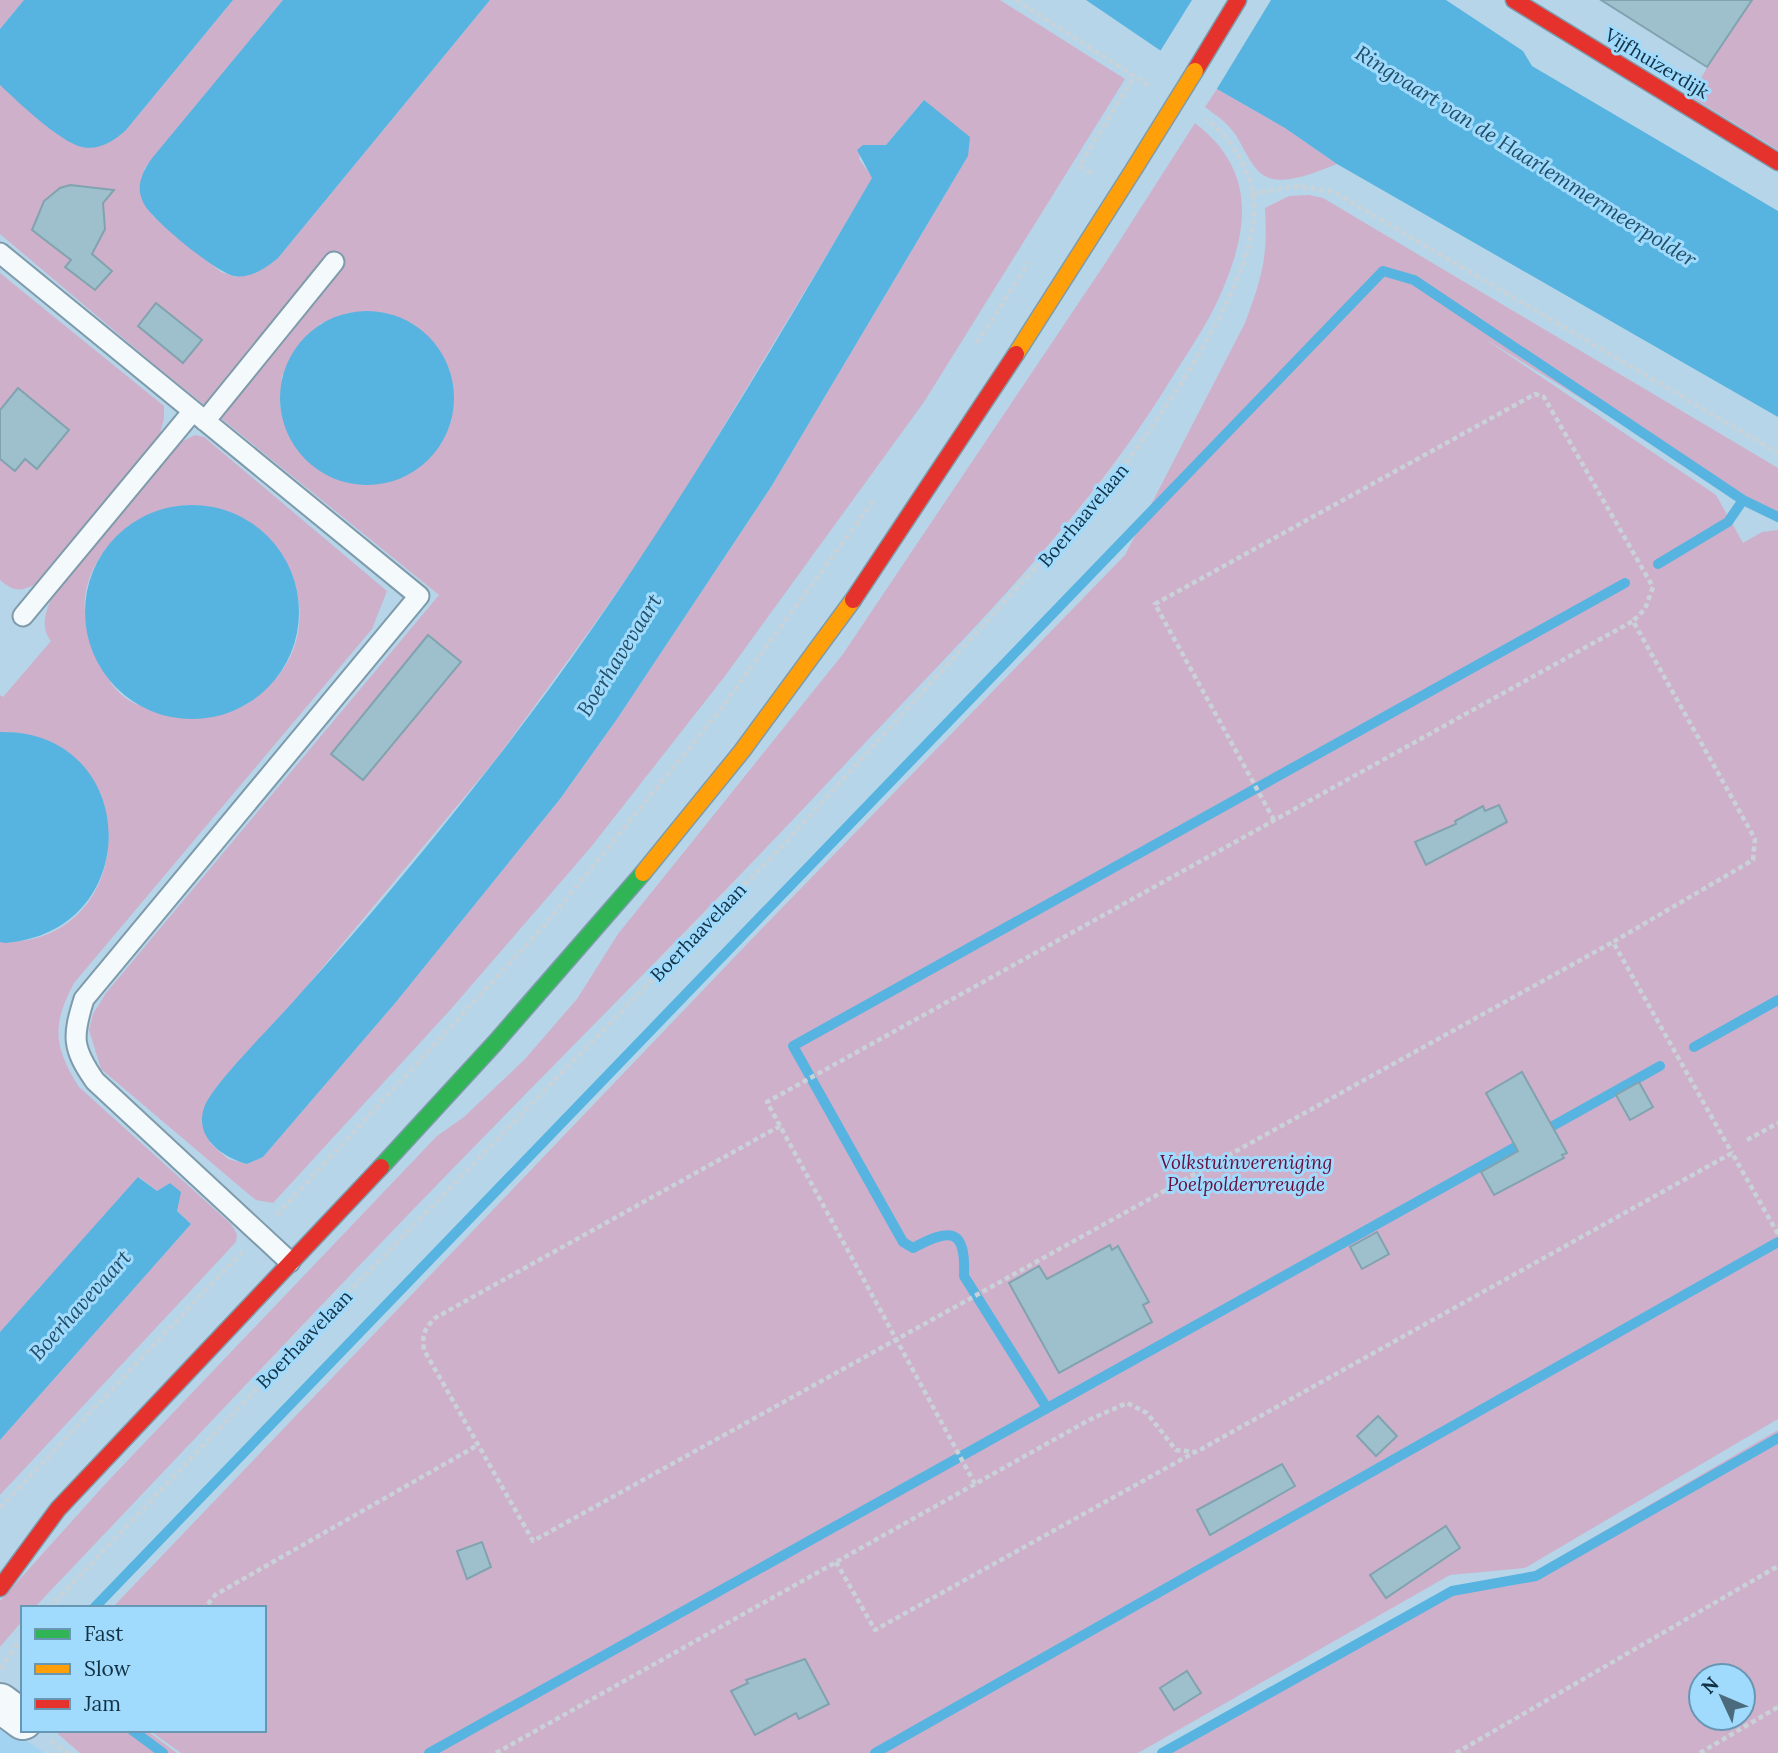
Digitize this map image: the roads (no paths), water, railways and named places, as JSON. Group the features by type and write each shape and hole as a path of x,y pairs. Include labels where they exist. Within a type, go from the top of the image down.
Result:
{"main road":[{"path":"0,1588 58,1510 543,988 646,871 743,750 860,592 1134,169 1238,0"},
{"name":"Vijfhuizerdijk","path":"1514,0 1778,162"},
{"path":"10,1546 58,1510"}],"street":[{"path":"0,1703 21,1719"}],"lane":[{"path":"0,253 419,596 84,999 75,1028 77,1056 95,1081 290,1262"},
{"path":"23,616 334,262"}],"water":[{"path":"24,0 233,0 126,130 106,144 88,148 62,138 0,85 0,29"},
{"path":"283,0 490,0 278,258 252,274 234,276 214,266 170,232 143,202 140,184 153,157"},
{"name":"Ringvaart van de Haarlemmermeerpolder","path":"1086,0 1446,0 1523,51 1532,66 1778,211 1778,417 1337,164 1285,128 1217,89"},
{"name":"Boerhavevaart","path":"924,100 970,137 968,156 771,487 617,719 560,799 396,1002 263,1157 247,1164 229,1157 213,1145 203,1128 204,1108 209,1097 400,878 549,689 599,619 694,474 872,178 857,150 863,145 886,145"},
{"path":"367,311 400,317 429,336 448,365 454,398 448,431 429,460 400,479 367,485 334,479 305,460 286,431 280,398 286,365 305,336 334,317"},
{"path":"192,505 233,513 268,536 291,571 299,612 291,653 268,688 233,711 192,719 151,711 116,688 93,653 85,612 93,571 116,536 151,513"},
{"path":"0,732 46,740 80,762 101,795 109,832 103,871 84,905 52,931 5,943 0,942"},
{"name":"Boerhavevaart","path":"138,1177 157,1191 170,1183 181,1192 177,1211 191,1224 0,1440 0,1332"}],"waterway":[{"path":"96,1606 1383,271 1414,280 1743,500 1778,517"},
{"path":"1658,564 1728,522 1743,500"},
{"path":"1047,1408 964,1276 964,1260 958,1240 946,1235 913,1248 903,1242 793,1046 1625,583"},
{"path":"1694,1047 1778,1000"},
{"path":"1542,1132 1660,1066"},
{"path":"429,1753 1526,1141"},
{"path":"875,1753 1778,1242"},
{"path":"1162,1753 1452,1591 1536,1576 1778,1438"},
{"path":"135,1732 163,1753"}],"park label":[{"name":"Volkstuinvereniging Poelpoldervreugde","path":"1246,1173"}]}
